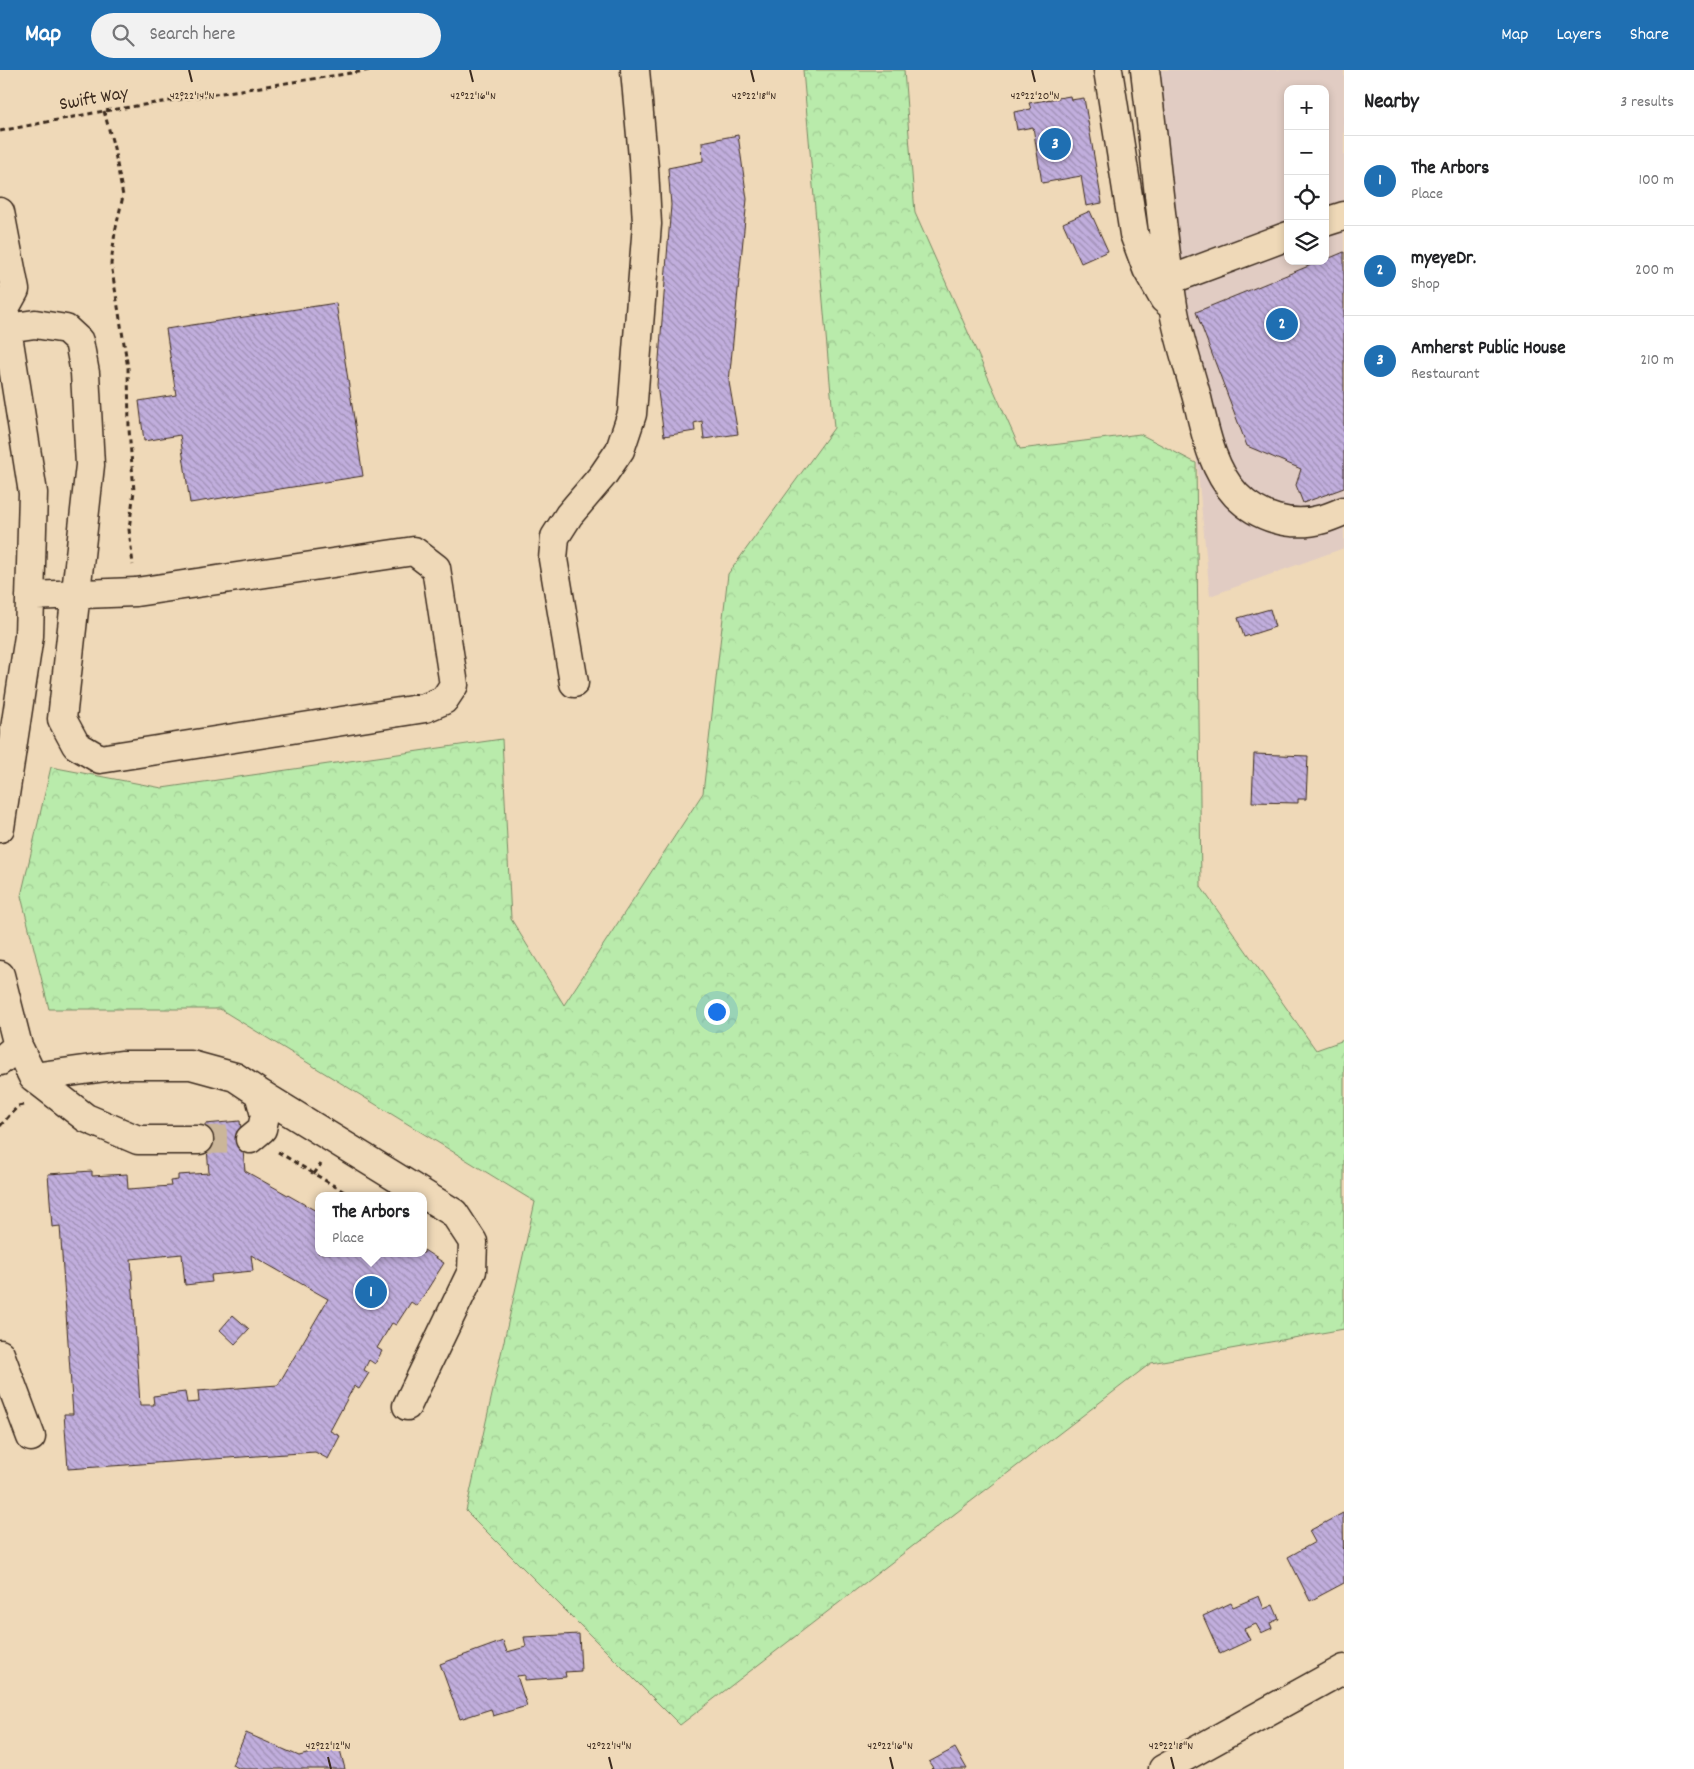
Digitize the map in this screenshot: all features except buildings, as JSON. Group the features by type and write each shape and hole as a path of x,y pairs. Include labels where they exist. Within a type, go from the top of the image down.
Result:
{"street":[{"path":"574,683 554,559 555,537 569,515 620,450 632,414 647,224 635,70"},
{"path":"1108,70 1134,234 1148,269 1164,299 1173,308"},
{"path":"1145,70 1173,308 1210,445 1224,478 1237,495 1249,506 1263,514 1283,521 1322,520 1344,511"},
{"path":"0,212 15,290 4,315 34,493 29,636 0,828"},
{"path":"1329,221 1344,216"},
{"path":"1170,280 1284,237"},
{"path":"4,315 35,324 66,329 79,341 84,373 90,465 76,594 62,718 76,745 100,759 425,708 444,700 454,685 436,568 414,550 136,592 76,594 30,596"},
{"path":"0,975 9,1054 33,1077 86,1118 138,1140 199,1140"},
{"path":"33,1077 121,1065 191,1065 235,1077 420,1192"},
{"path":"258,1093 266,1114 261,1143"},
{"path":"407,1406 472,1271 473,1242 454,1213 427,1196"},
{"path":"0,1354 30,1437"},
{"path":"1163,1769 1344,1668"}],"path":[{"name":"Swift Way","path":"0,131 104,111 371,70"},
{"path":"104,111 114,148 123,196 115,232 111,264 128,368 129,430 134,491 129,529 136,592"},
{"path":"261,1143 344,1192"}],"shaded area":[{"path":"1159,70 1344,70 1344,548 1210,596"}],"green space":[{"path":"803,70 904,70 915,213 1020,449 1140,434 1196,463 1201,887 1316,1050 1344,1040 1344,1329 1151,1363 680,1725 466,1511 535,1202 220,1009 49,1009 21,896 51,767 162,788 502,739 511,919 564,1005 703,793 728,574 834,428"}],"tunnel":[{"path":"199,1140 250,1139"}],"place":[{"name":"Amherst Public House","path":"1055,144"},
{"name":"myeyeDr.","path":"1282,324"},
{"name":"The Arbors","path":"371,1292"}]}
